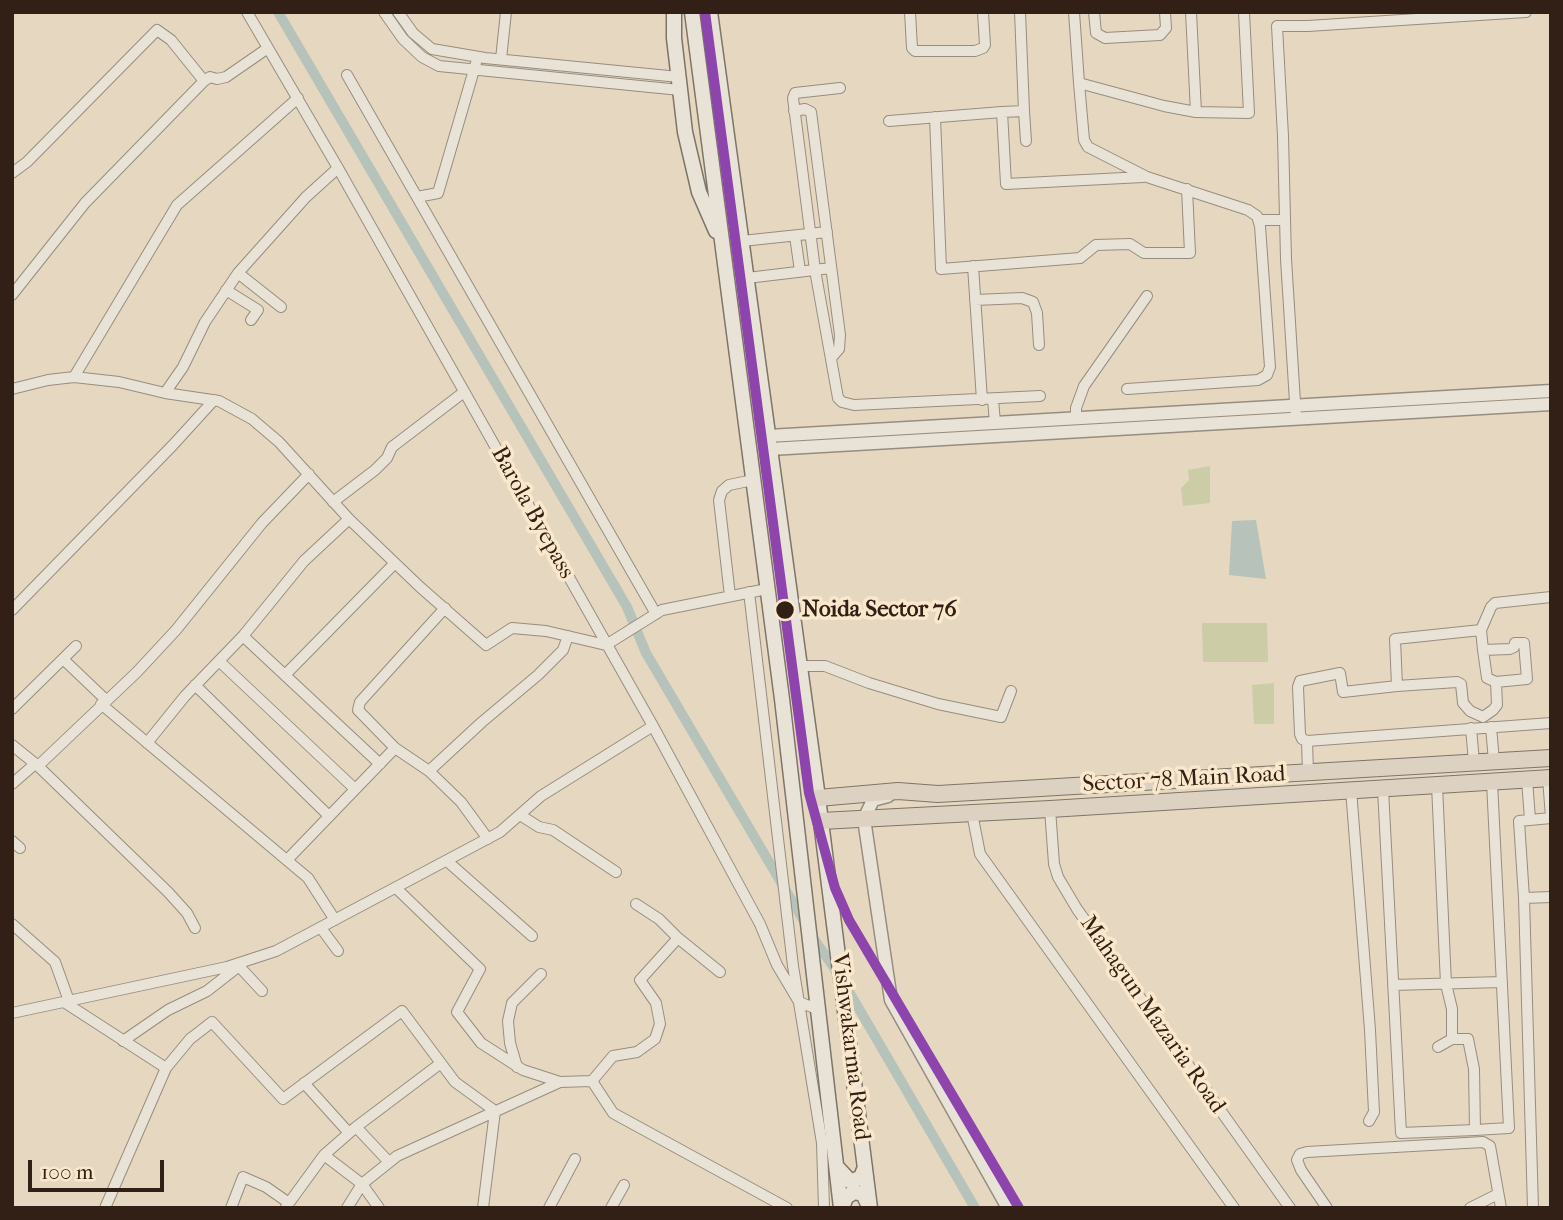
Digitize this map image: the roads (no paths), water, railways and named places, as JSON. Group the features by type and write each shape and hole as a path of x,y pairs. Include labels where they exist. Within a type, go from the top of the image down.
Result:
{"main road":[{"path":"674,12 685,132 699,192 723,248"},
{"name":"Vishwakarma Road","path":"692,12 767,589 842,1208"},
{"name":"Vishwakarma Road","path":"710,12 828,872 870,1207"},
{"path":"704,99 722,97"},
{"path":"706,114 724,113"},
{"name":"Sector 78 Main Road","path":"818,798 898,791 937,794 1551,758"},
{"name":"Sector 78 Main Road","path":"821,821 1050,810 1549,778"},
{"path":"1183,780 1194,785 1192,794 1183,801"},
{"path":"836,1165 851,1182 861,1177 865,1167"},
{"path":"842,1208 846,1197 854,1192 863,1194 870,1207"}],"street":[{"name":"Barola Byepass","path":"247,12 609,643 760,924 777,965 799,1002"},
{"path":"384,12 403,39 422,57 439,66 679,83"},
{"path":"398,12 413,33 432,49 679,83"},
{"path":"501,59 506,12"},
{"path":"910,12 912,48 915,51 975,51 985,45 983,12"},
{"path":"1020,12 1026,141"},
{"path":"1074,12 1085,143 1147,177 1248,210 1259,220 1270,367 1267,375 1258,380 1127,389"},
{"path":"1094,12 1096,33 1101,38 1160,36 1166,28 1165,12"},
{"path":"1191,12 1196,112"},
{"path":"1079,83 1196,112 1250,111 1244,12"},
{"path":"1296,412 1276,26 1296,27 1378,16 1526,12"},
{"path":"12,173 27,162 157,30 171,40 204,81"},
{"path":"12,295 85,203 204,81 210,76 217,79 226,77 268,48"},
{"path":"417,197 438,193 477,56"},
{"path":"347,75 656,614"},
{"path":"841,88 795,93 793,98 815,270 838,398 846,404 1040,396"},
{"path":"74,377 177,205 298,99"},
{"path":"794,111 805,109 811,112 840,342 839,349 831,358"},
{"path":"890,121 1024,111"},
{"path":"1002,113 1006,184 1147,177"},
{"path":"935,117 941,269 1080,258 1096,245 1132,244 1144,253 1190,253 1188,189"},
{"path":"165,393 183,367 205,322 238,273 306,197 338,168"},
{"path":"1259,220 1285,220"},
{"path":"742,241 827,232"},
{"path":"795,236 800,271"},
{"path":"973,266 988,400 995,423"},
{"path":"747,278 831,268"},
{"path":"238,273 281,307"},
{"path":"226,290 258,310 251,320"},
{"path":"1076,419 1076,408 1084,386 1147,296"},
{"path":"975,300 1028,299 1036,308 1040,345"},
{"path":"12,389 74,377 119,382 165,393 214,400 252,419 279,442 349,519 486,645 512,628 609,643 662,610 767,589"},
{"path":"1422,405 1551,391"},
{"path":"333,502 375,470 387,458 392,447 464,392"},
{"path":"12,610 214,400"},
{"path":"769,442 1422,405 1551,404"},
{"path":"938,433 995,423 1052,426 1076,419 1296,412"},
{"path":"12,784 137,672 176,630 262,523 309,474"},
{"path":"730,596 719,500 722,491 729,485 753,480"},
{"path":"148,743 195,685 243,636 304,561 349,519"},
{"path":"285,675 395,563"},
{"path":"749,592 793,966 821,1143 824,1208"},
{"path":"1483,650 1510,649 1515,643 1524,643 1527,679 1496,682 1487,678 1483,650 1481,630 1495,603 1551,597"},
{"path":"445,608 359,706 360,713 395,748 429,771 461,802 488,839"},
{"path":"1397,686 1395,639 1481,630"},
{"path":"243,636 380,764"},
{"path":"429,771 482,722 538,676 563,650 569,636"},
{"path":"12,709 76,646"},
{"path":"63,659 148,743 308,878 335,920"},
{"path":"219,661 355,789"},
{"path":"800,666 825,666 937,704 1001,717 1011,691"},
{"path":"1486,723 1464,704 1461,684 1457,682 1343,692 1340,673 1300,681 1298,687 1300,734 1302,739 1307,741 1471,728 1486,723 1551,723"},
{"path":"1494,761 1486,723 1497,705 1496,682"},
{"path":"195,685 329,816"},
{"path":"12,1013 238,965 276,951 500,832 541,796 653,726"},
{"path":"1471,728 1474,762"},
{"path":"1307,741 1308,773"},
{"path":"12,745 168,892 187,913 195,928"},
{"path":"287,860 395,748"},
{"path":"1533,1208 1524,898 1519,821 1551,818 1549,778"},
{"path":"1527,780 1530,819"},
{"path":"1383,789 1401,1133 1509,1128 1492,782"},
{"path":"1437,785 1446,984 1452,1009 1452,1040"},
{"path":"1351,790 1370,1030 1374,1112 1369,1121"},
{"path":"898,791 873,800 864,819 891,1000 1008,1208"},
{"name":"Mahagun Mazaria Road","path":"1050,810 1054,864 1058,877 1077,909 1290,1208"},
{"path":"972,813 980,854 1234,1208"},
{"path":"520,815 539,827 553,830 616,872"},
{"path":"447,861 532,936"},
{"path":"396,888 480,969 457,1012 481,1042 517,1067 561,1082 592,1081 613,1056 637,1052 655,1039 660,1024 656,1003 640,980 678,938"},
{"path":"1524,898 1551,897"},
{"path":"636,904 659,919 720,972"},
{"path":"12,924 55,962 67,1001 166,1068"},
{"path":"321,928 338,951"},
{"path":"238,965 262,991"},
{"path":"123,1041 168,1010 207,990 238,965"},
{"path":"517,1067 508,1021 512,1003 541,974"},
{"path":"1393,985 1502,982"},
{"path":"799,1002 817,1009"},
{"path":"105,1208 166,1068 190,1039 212,1022 283,1098 402,1011 455,1082 495,1111"},
{"path":"1438,1047 1452,1040 1468,1039 1474,1069 1475,1130"},
{"path":"231,1208 243,1177 266,1187 287,1205 324,1155 440,1063"},
{"path":"592,1081 613,1113 787,1208"},
{"path":"347,1208 362,1184 397,1156 561,1082"},
{"path":"303,1083 389,1162"},
{"path":"483,1208 495,1111"},
{"path":"1327,1208 1301,1170 1297,1160 1300,1154 1483,1142 1490,1146 1501,1208"},
{"path":"324,1155 362,1184 379,1208"},
{"path":"549,1208 575,1159"},
{"path":"611,1208 624,1185"},
{"path":"1470,1208 1498,1194"}],"waterway":[{"path":"278,12 627,607 646,653 805,923"},
{"path":"812,936 841,978 975,1208"}],"place":[{"name":"Noida Sector 76","path":"785,610"}]}
